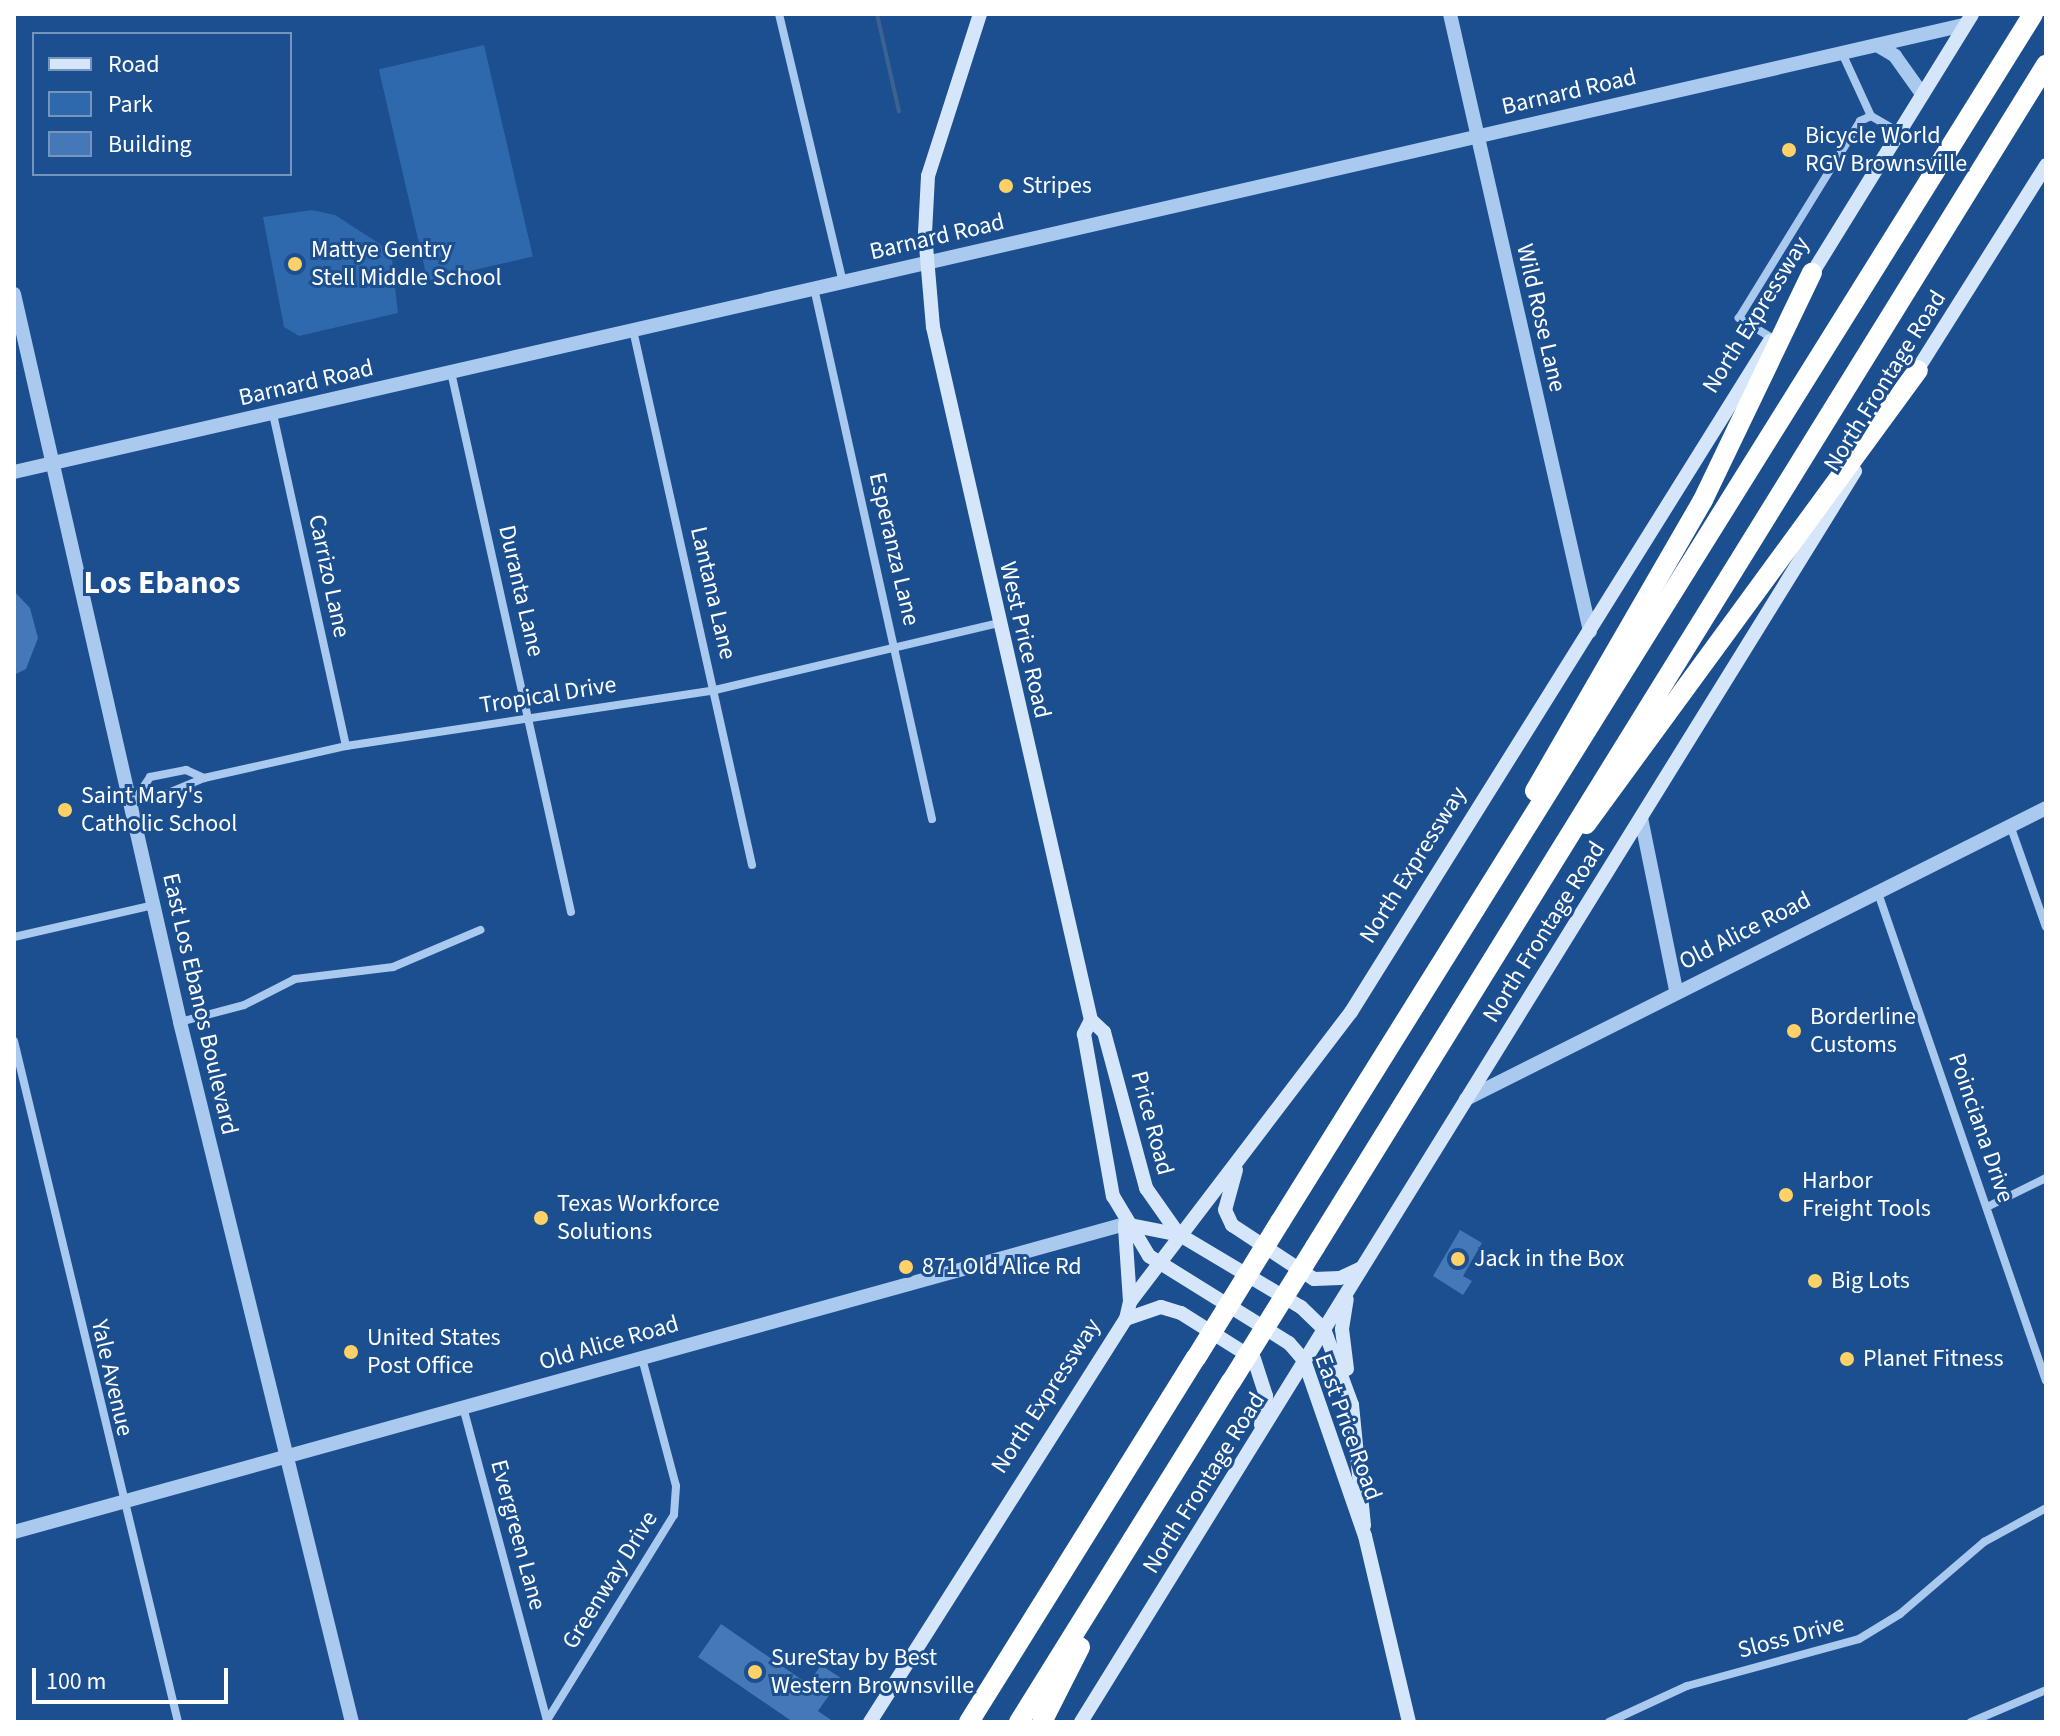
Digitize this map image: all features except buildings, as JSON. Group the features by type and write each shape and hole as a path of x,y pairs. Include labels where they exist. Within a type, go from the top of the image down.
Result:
{"highway":[{"path":"969,1722 2033,14"},
{"path":"1019,1722 1315,1247 1528,896 2046,65"},
{"path":"1504,861 1545,769 1703,500 1812,273"},
{"path":"1528,896 1626,774 1816,502 1918,370"},
{"path":"1042,1722 1135,1535"}],"main road":[{"name":"West Price Road","path":"980,14 928,176 926,261 933,327 998,623 1091,1020 1084,1034 1113,1196 1125,1224 1159,1262"},
{"name":"North Expressway","path":"870,1722 1126,1319 1130,1302 1343,1024 1968,20"},
{"name":"North Frontage Road","path":"1081,1722 2046,165"},
{"name":"Price Road","path":"1091,1020 1104,1032 1146,1188 1180,1235"},
{"path":"1240,1158 1225,1200 1232,1225 1314,1279 1340,1278 1362,1268"},
{"path":"1130,1302 1125,1224 1180,1235"},
{"name":"East Price Road","path":"1180,1235 1301,1307 1324,1329 1352,1405 1362,1460 1365,1536"},
{"name":"East Price Road","path":"1159,1262 1289,1343 1304,1360 1365,1536 1409,1722"},
{"path":"1349,1292 1342,1329 1352,1405"},
{"path":"1126,1319 1161,1307 1181,1313 1254,1359 1266,1396 1259,1437"}],"street":[{"path":"779,14 843,282"},
{"name":"Wild Rose Lane","path":"1450,14 1590,631"},
{"name":"Barnard Road","path":"14,472 1877,45 1968,20"},
{"path":"1877,45 1895,56 1922,94"},
{"path":"1842,53 1871,116 1899,132"},
{"path":"1772,338 1739,318 1860,121 1871,116"},
{"name":"Esperanza Lane","path":"814,288 897,648 932,819"},
{"name":"East Los Ebanos Boulevard","path":"14,294 52,463 134,793 154,905 180,1022 352,1722"},
{"name":"Lantana Lane","path":"633,330 752,865"},
{"name":"Duranta Lane","path":"451,372 571,912"},
{"name":"Carrizo Lane","path":"273,414 346,746"},
{"name":"Tropical Drive","path":"204,778 186,770 150,777 134,793 154,799 204,778 346,746 715,690 998,623"},
{"name":"Old Alice Road","path":"1466,1099 1877,889 2046,808"},
{"path":"1641,818 1676,990"},
{"path":"2010,825 2046,927"},
{"name":"Poinciana Drive","path":"1877,889 2046,1381"},
{"path":"14,937 154,905"},
{"path":"180,1022 244,1005 295,979 393,967 480,930"},
{"name":"Yale Avenue","path":"14,1041 121,1502 178,1722"},
{"path":"1987,1207 2046,1178"},
{"name":"Old Alice Road","path":"14,1532 1125,1224"},
{"name":"Greenway Drive","path":"546,1721 674,1515 676,1486 642,1358"},
{"name":"Evergreen Lane","path":"463,1406 546,1721"},
{"name":"Sloss Drive","path":"1609,1722 1687,1686 1859,1639 1900,1614 1984,1542 2046,1508"},
{"path":"1971,1722 2046,1690"}],"green space":[{"path":"484,45 533,256 428,281 379,69"},
{"path":"312,210 335,215 380,244 392,260 398,313 299,336 284,327 263,217"}],"waterway":[{"path":"877,14 899,112"}],"place":[{"name":"Bicycle World RGV Brownsville","path":"1789,150"},
{"name":"Stripes","path":"1006,186"},
{"name":"Mattye Gentry Stell Middle School","path":"295,264"},
{"name":"Saint Mary's Catholic School","path":"65,810"},
{"name":"Borderline Customs","path":"1794,1031"},
{"name":"Harbor Freight Tools","path":"1786,1195"},
{"name":"Texas Workforce Solutions","path":"541,1218"},
{"name":"Jack in the Box","path":"1458,1259"},
{"name":"871 Old Alice Rd","path":"906,1267"},
{"name":"Big Lots","path":"1815,1281"},
{"name":"United States Post Office","path":"351,1352"},
{"name":"Planet Fitness","path":"1847,1359"},
{"name":"SureStay by Best Western Brownsville","path":"755,1672"}],"district":[{"name":"Los Ebanos","path":"162,583"}]}
